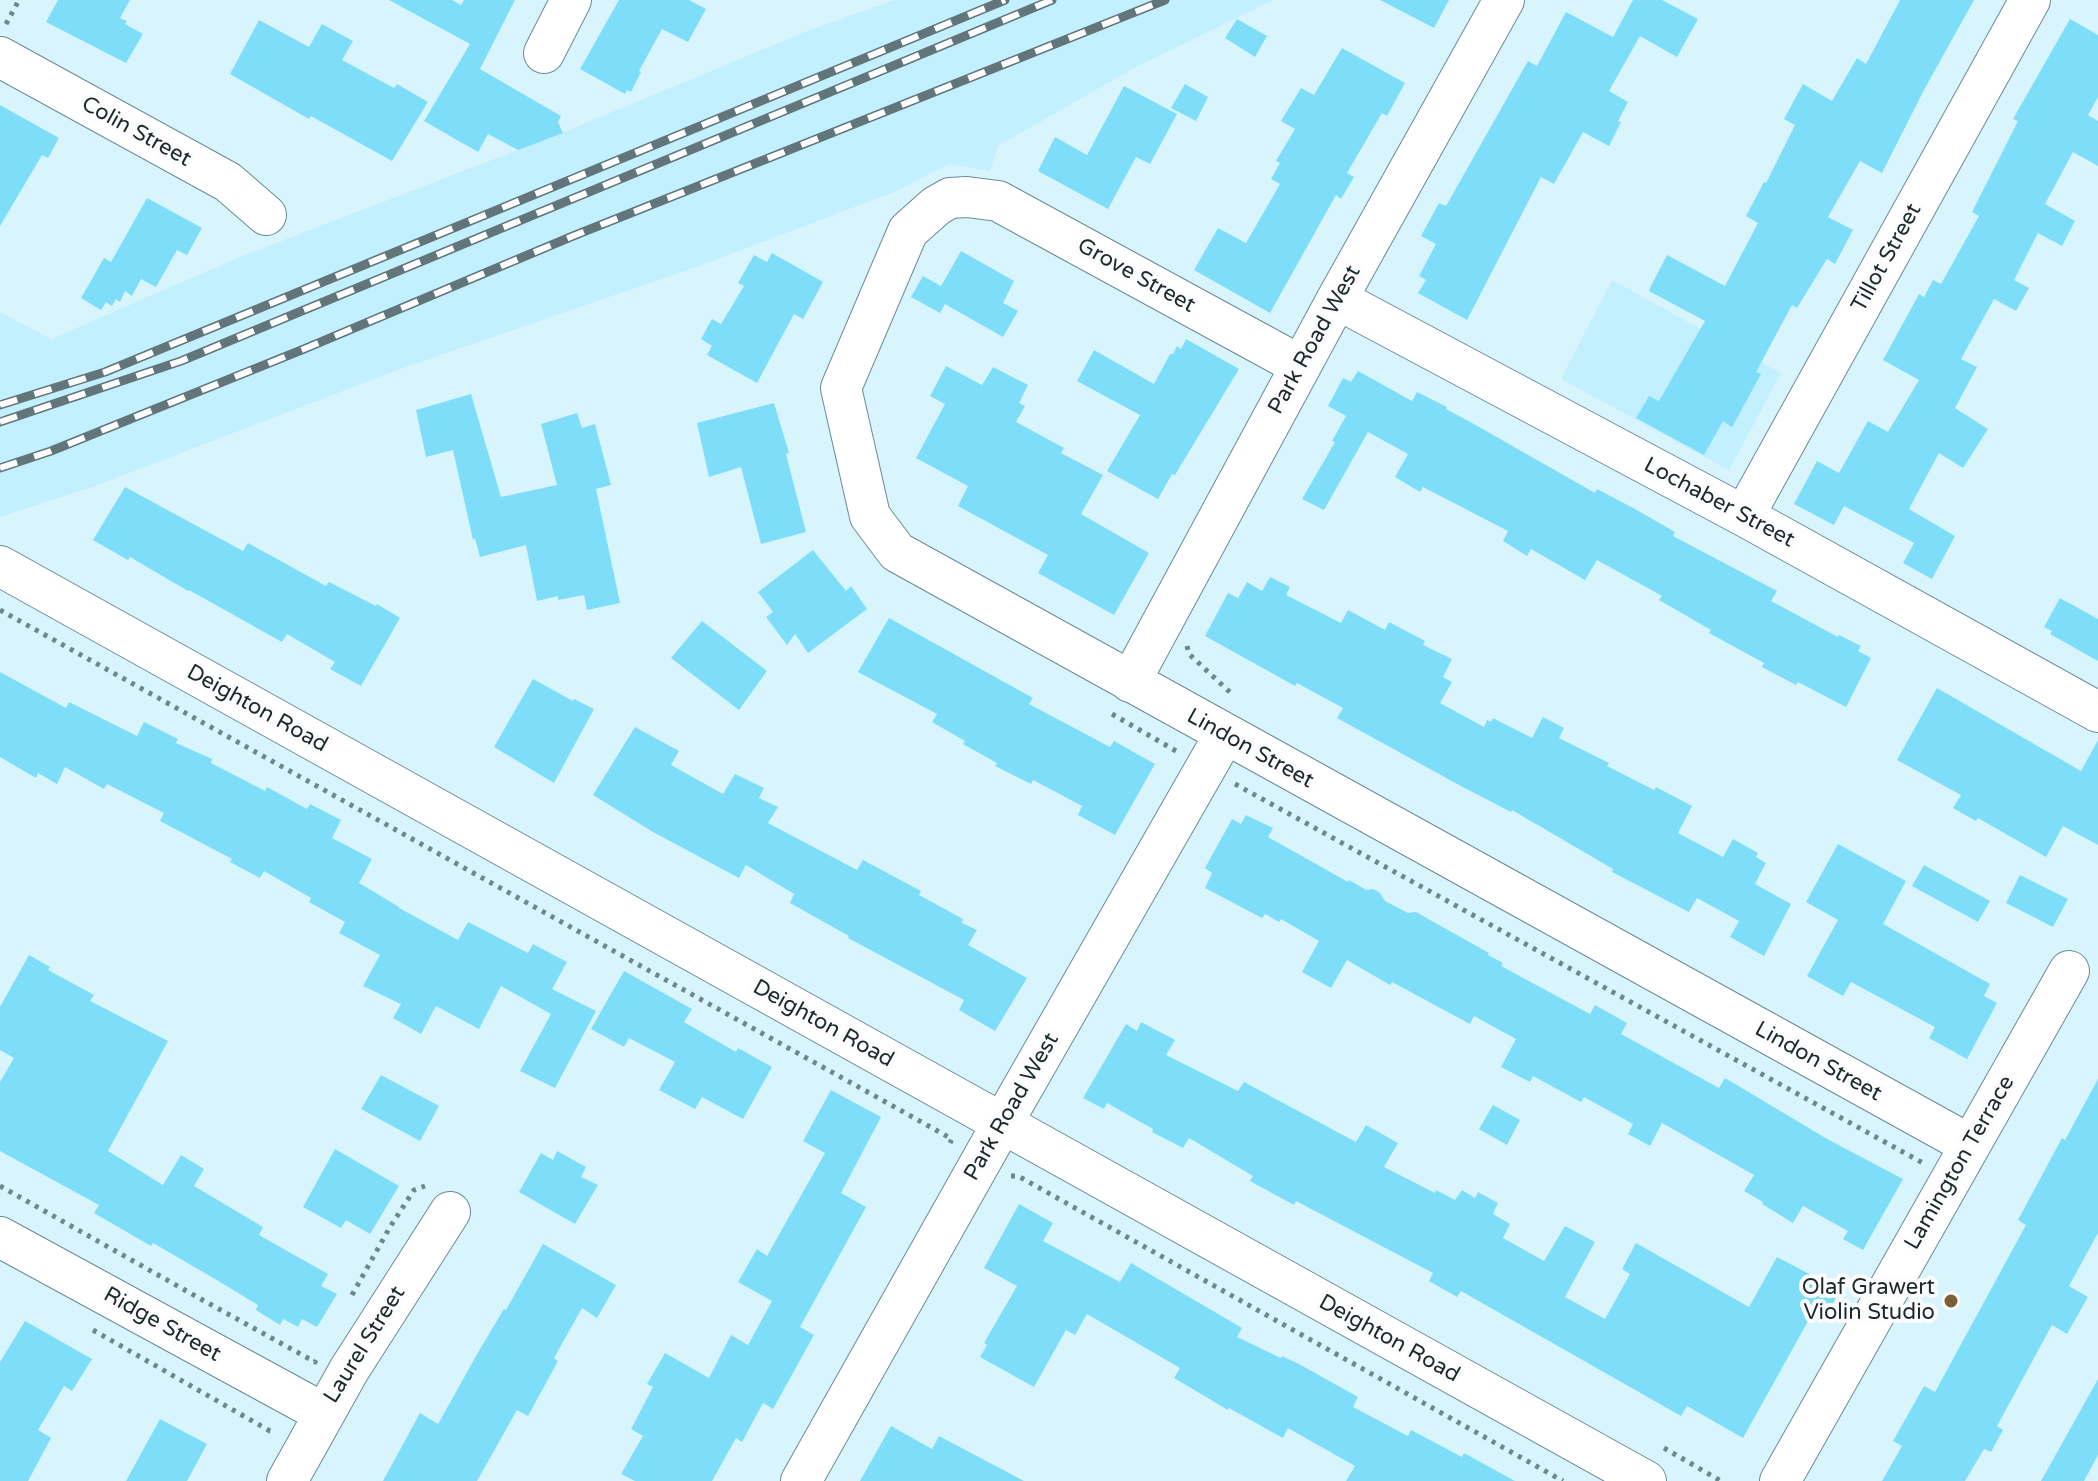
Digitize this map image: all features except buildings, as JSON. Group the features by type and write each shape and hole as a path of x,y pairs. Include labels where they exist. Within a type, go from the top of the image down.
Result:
{"street":[{"path":"544,53 571,0"},
{"name":"Park Road West","path":"1116,695 1504,0"},
{"name":"Tillot Street","path":"1744,516 2030,0"},
{"name":"Colin Street","path":"2,43 228,182 266,215"},
{"name":"Grove Street","path":"967,197 998,201 1301,366"},
{"name":"Lindon Street","path":"967,197 950,198 936,206 908,231 841,388 870,516 897,552 1116,695 1232,718 1970,1145"},
{"name":"Lochaber Street","path":"1337,299 1744,516 2098,712"},
{"name":"Deighton Road","path":"0,566 1002,1124 1650,1462"},
{"name":"Park Road West","path":"801,1481 1232,718"},
{"name":"Lamington Terrace","path":"1780,1481 2069,971"},
{"name":"Laurel Street","path":"287,1481 306,1421 373,1331 439,1199"},
{"name":"Ridge Street","path":"0,1237 306,1421"}],"path":[{"path":"2,43 19,0"},
{"path":"0,610 952,1139 944,1153"},
{"path":"1187,645 1189,654 1232,718"},
{"path":"1116,695 1180,754"},
{"path":"1229,782 1244,787 1928,1165"},
{"path":"1004,1176 1018,1176 1563,1481"},
{"path":"0,1186 315,1362 323,1348"},
{"path":"345,1308 414,1190 439,1199"},
{"path":"93,1331 270,1431 278,1432 306,1421"},
{"path":"1650,1462 1721,1481"}],"shaded area":[{"path":"894,0 1273,0 1134,68 998,146 990,171 949,164 894,192 699,266 400,369 95,486 0,517 0,312 51,339 240,257 559,134 810,30"},
{"path":"1612,280 1781,373 1729,470 1561,379"}],"railway":[{"path":"0,405 105,372 1005,0"},
{"path":"0,422 181,361 1052,0"},
{"path":"0,468 51,451 573,236 1165,0"}],"place":[{"name":"Olaf Grawert Violin Studio","path":"1951,1301"}]}
